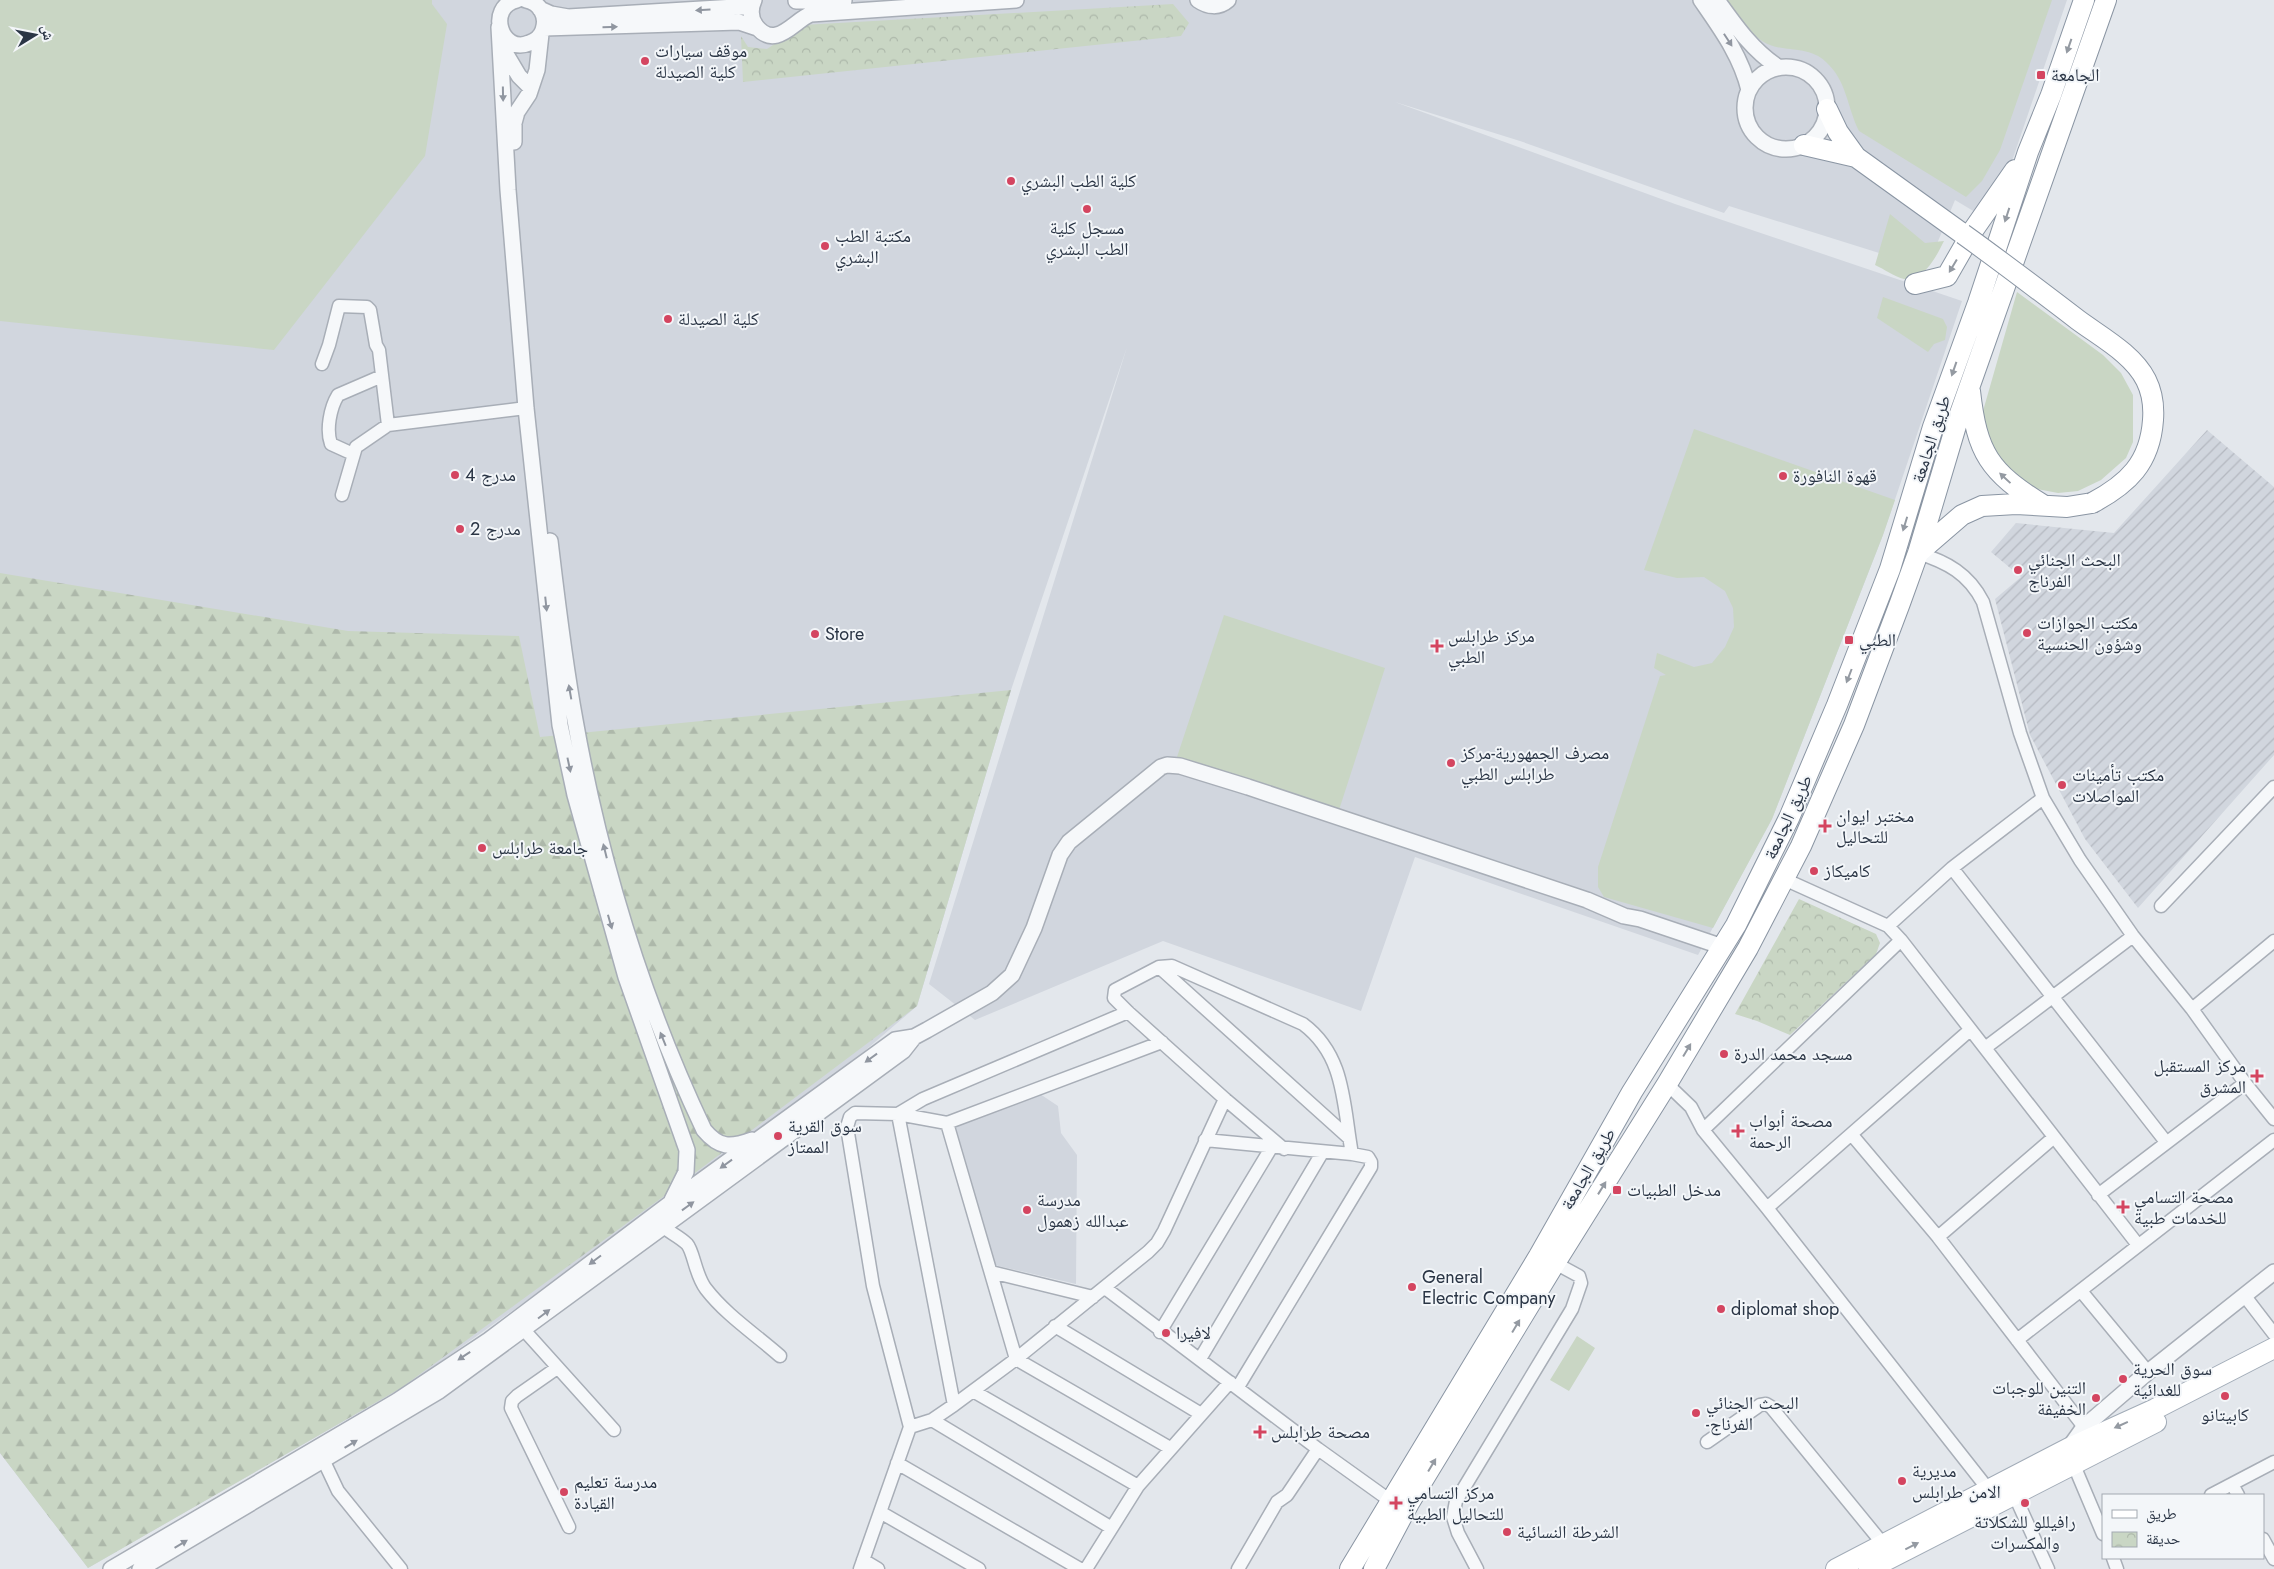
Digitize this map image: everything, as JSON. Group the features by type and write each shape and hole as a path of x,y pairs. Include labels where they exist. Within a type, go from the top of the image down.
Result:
{"main road":[{"name":"طريق الجامعة","path":"1350,1569 1539,1256 1632,1092 1736,925 1789,818 1837,705 1890,569 1933,427 1978,303 2028,152 2051,96 2084,0"},
{"name":"طريق الجامعة","path":"1374,1569 1409,1503 1555,1263 1667,1084 1748,948 1784,879 1854,725 1918,552 1942,469 1970,386 2106,0"},
{"path":"1827,109 1838,132 1856,156 2123,353 2146,379 2152,396 2154,416 2152,437 2143,462 2124,483 2092,504 2067,508 2009,504 1982,506 1962,515 1918,552"},
{"path":"1804,145 1856,156"},
{"path":"1915,284 1947,276 1974,229 2028,152"},
{"path":"1970,386 1975,427 1988,460 2007,480 2044,506"},
{"path":"1836,1569 1887,1557 2014,1494 2071,1455 2155,1409 2274,1348"},
{"path":"1868,1569 1988,1489 2071,1455 2274,1362"}],"street":[{"path":"795,23 798,12 796,1 863,0"},
{"path":"499,28 507,39 519,45 531,43 542,31 739,22 757,28 767,34 778,35 788,31 802,17 811,14 1016,0"},
{"path":"1198,0 1213,6 1220,5 1228,0"},
{"path":"1701,0 1732,46 1745,72 1748,90 1745,112 1748,123 1761,140 1782,149 1804,145 1820,130 1827,109 1822,89 1808,73 1793,68 1778,67 1760,75 1748,90"},
{"path":"1717,0 1746,40 1764,58 1778,67"},
{"path":"757,28 751,14 753,3 568,17 551,14 529,2 512,1 504,4 499,17 508,190 526,408 560,725 575,795 626,977 668,1071 688,1098 704,1130 712,1140 730,1146 768,1134"},
{"path":"529,2 543,15 542,31 537,70 531,88 517,112 514,123 514,157 536,417 552,556 575,723 589,788 622,916 655,1019 668,1071 671,1105 684,1139 688,1160 681,1185 668,1205"},
{"path":"502,48 519,76 531,88"},
{"path":"322,364 339,306 367,307 370,310 376,345 379,350 388,425"},
{"path":"354,454 331,444 328,436 334,401 338,395 382,376"},
{"path":"342,495 356,447 388,425 526,408"},
{"path":"1918,552 1945,563 1964,574 1979,594 2020,733 2043,798 2080,860 2133,936 2192,1009 2245,1083 2274,1119"},
{"path":"560,725 575,723"},
{"path":"140,1569 320,1455 397,1400 489,1340 668,1205 895,1040 914,1037 992,994 1012,975 1034,928 1060,855 1069,842 1155,770 1167,765 1180,766 1248,787 1598,904 1619,908 1640,919 1723,947"},
{"path":"2161,906 2274,787"},
{"path":"1888,926 1952,868 2043,798"},
{"path":"1952,868 2166,1142"},
{"path":"1784,879 1888,926 1901,940 2138,1245"},
{"path":"1985,1048 2133,936"},
{"path":"1703,1130 1901,940"},
{"path":"2192,1009 2272,946"},
{"path":"1284,1149 1224,1099 1128,1012 1114,998 1115,990 1159,967 1172,966 1303,1024 1316,1034 1327,1048 1337,1067 1352,1154"},
{"path":"1159,967 1349,1138"},
{"path":"898,1114 923,1099 1128,1012"},
{"path":"1767,1208 1970,1030"},
{"path":"111,1569 439,1391 903,1051 914,1037"},
{"path":"878,1569 862,1565 910,1427 874,1286 847,1127 850,1117 855,1113 898,1114 947,1123 1162,1042"},
{"path":"2098,1195 2245,1083"},
{"path":"1667,1084 1692,1107 1703,1130 1767,1208 1988,1489"},
{"path":"671,1105 688,1098"},
{"path":"910,1427 932,1420 1016,1359 1105,1288 1157,1243 1224,1099"},
{"path":"898,1114 954,1405"},
{"path":"947,1123 1016,1359 1170,1448"},
{"path":"1852,1135 1938,1237 2084,1427"},
{"path":"1938,1237 2053,1138"},
{"path":"1086,1569 1110,1527 1138,1486 1201,1414 1234,1384 1371,1167 1368,1157 1352,1154 1322,1153 1205,1140"},
{"path":"2017,1340 2274,1140"},
{"path":"1160,1332 1271,1148"},
{"path":"1200,1359 1322,1153"},
{"path":"662,1226 687,1244 696,1274 705,1289 722,1307 780,1356"},
{"path":"1478,1569 1458,1533 1453,1517 1456,1501 1572,1309 1581,1283 1579,1276 1555,1263"},
{"path":"991,1272 1093,1297"},
{"path":"2102,1532 2071,1455 2084,1427 2148,1372 2274,1272"},
{"path":"1105,1288 1160,1332 1200,1359 1318,1449 1392,1502"},
{"path":"2081,1291 2148,1372"},
{"path":"2244,1295 2274,1334"},
{"path":"1055,1326 1201,1414"},
{"path":"524,1330 614,1430"},
{"path":"558,1368 517,1396 512,1401 511,1408 569,1527"},
{"path":"973,1391 1138,1486"},
{"path":"1707,1442 1760,1405 1766,1404 1771,1406 1811,1453 1887,1557"},
{"path":"932,1420 1110,1527"},
{"path":"1238,1569 1277,1502 1287,1495 1318,1449"},
{"path":"320,1455 338,1490 401,1569"},
{"path":"2216,1494 2235,1490 2274,1462"},
{"path":"898,1463 1080,1569"},
{"path":"2014,1494 2048,1569"},
{"path":"880,1512 979,1569"},
{"path":"2264,1541 2274,1559"}],"shaded area":[{"name":"جامعة طرابلس","path":"0,0 2067,0 2013,158 1975,212 1955,200 1927,268 1729,206 1724,213 1520,141 1395,102 1675,204 1962,301 1883,535 1772,819 1698,955 1415,857 1361,1011 1163,941 975,1020 929,984 1127,347 1011,690 917,1006 769,1133 671,1191 573,1268 412,1382 88,1568 0,1453"},
{"path":"2207,430 2274,487 2274,755 2138,908 2085,839 2030,735 1995,599 2021,577 1991,552 2016,523 2114,533"},
{"name":"مدرسة عبدالله زهمول","path":"1040,1094 1058,1106 1061,1133 1077,1155 1076,1284 994,1265 951,1123"}],"green space":[{"path":"0,0 432,0 432,4 447,24 425,156 274,350 0,321"},
{"path":"1726,0 2052,0 2000,150 1982,181 1966,197 1859,131 1843,86 1833,69 1826,62 1819,56 1811,53 1777,47 1762,41 1742,22"},
{"path":"1173,4 1189,23 1181,36 743,82 741,36 748,47 767,49 803,25"},
{"path":"1890,214 1925,243 1944,241 1924,272 1911,279 1897,277 1875,265"},
{"path":"2017,292 2103,355 2121,373 2133,395 2133,442 2126,458 2101,480 2078,491 2058,493 2037,489 2013,479 1983,437 1983,411"},
{"path":"1883,297 1943,319 1947,327 1945,340 1934,344 1928,352 1877,318"},
{"path":"1694,429 1895,500 1772,819 1713,928 1604,897 1598,887 1598,867 1660,676 1666,675 1654,668 1657,653 1694,667 1712,663 1725,647 1734,627 1733,608 1725,591 1704,577 1677,578 1644,570"},
{"path":"0,573 348,631 519,636 540,737 1011,690 917,1006 671,1191 401,1388 88,1568 0,1453"},
{"path":"1224,615 1385,668 1339,810 1177,757"},
{"path":"1799,899 1876,934 1880,943 1876,954 1790,1035 1735,1014"},
{"path":"1577,1336 1595,1348 1569,1391 1550,1380"}],"place":[{"name":"موقف سيارات كلية الصيدلة","path":"645,61"},
{"name":"الجامعة","path":"2041,75"},
{"name":"كلية الطب البشري","path":"1011,181"},
{"name":"مسجل كلية الطب البشري","path":"1087,209"},
{"name":"مكتبة الطب البشري","path":"825,246"},
{"name":"كلية الصيدلة","path":"668,319"},
{"name":"مدرج 4","path":"455,475"},
{"name":"قهوة النافورة","path":"1783,476"},
{"name":"مدرج 2","path":"460,529"},
{"name":"البحث الجنائي الفرناج","path":"2018,570"},
{"name":"مكتب الجوازات وشؤون الحنسية","path":"2027,633"},
{"name":"Store","path":"815,634"},
{"name":"الطبي","path":"1849,640"},
{"name":"مركز طرابلس الطبي","path":"1437,646"},
{"name":"مصرف الجمهورية-مركز طرابلس الطبي","path":"1451,763"},
{"name":"مكتب تأمينات المواصلات","path":"2062,785"},
{"name":"مختبر ايوان للتحاليل","path":"1825,826"},
{"name":"جامعة طرابلس","path":"482,848"},
{"name":"كاميكاز","path":"1814,871"},
{"name":"مسجد محمد الدرة","path":"1724,1054"},
{"name":"مركز المستقبل المشرق","path":"2257,1076"},
{"name":"مصحة أبواب الرحمة","path":"1738,1131"},
{"name":"سوق القرية الممتاز","path":"778,1136"},
{"name":"مدخل الطبيات","path":"1617,1190"},
{"name":"مصحة التسامي للخدمات طبية","path":"2123,1207"},
{"name":"مدرسة عبدالله زهمول","path":"1027,1210"},
{"name":"General Electric Company","path":"1412,1287"},
{"name":"diplomat shop","path":"1721,1309"},
{"name":"لافيرا","path":"1166,1333"},
{"name":"سوق الحرية للغدائية","path":"2123,1379"},
{"name":"كابيتانو","path":"2225,1396"},
{"name":"التنين للوجبات الخفيفة","path":"2096,1398"},
{"name":"البحث الجنائي -الفرناج","path":"1696,1413"},
{"name":"مصحة طرابلس","path":"1260,1432"},
{"name":"مديرية الامن طرابلس","path":"1902,1481"},
{"name":"مدرسة تعليم القيادة","path":"564,1492"},
{"name":"مركز التسامي للتحاليل الطبية","path":"1396,1503"},
{"name":"رافيللو للشكلاتة والمكسرات","path":"2025,1503"},
{"name":"الشرطة النسائية","path":"1507,1532"}]}
